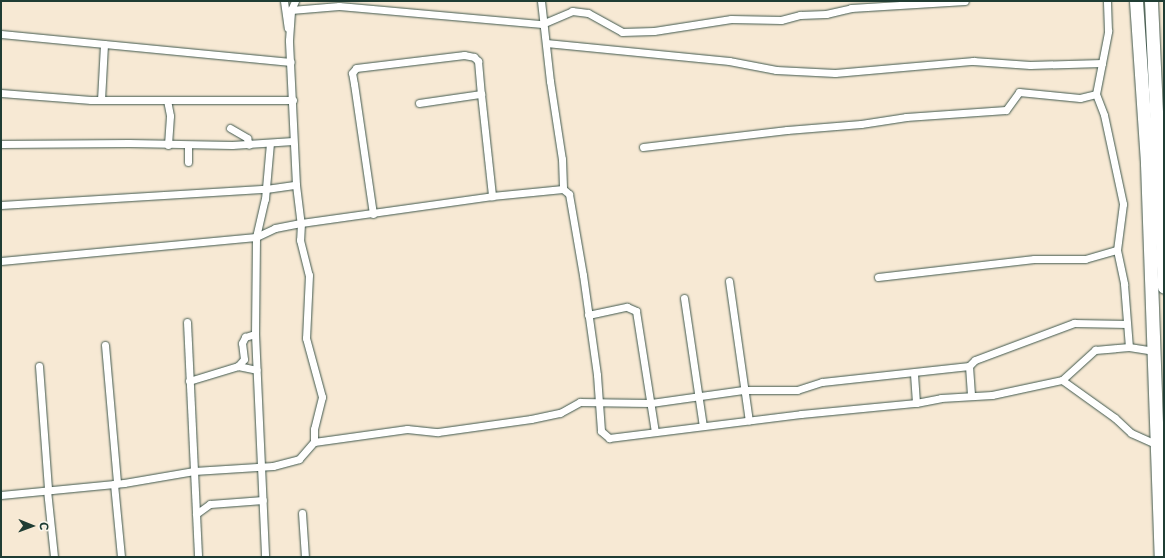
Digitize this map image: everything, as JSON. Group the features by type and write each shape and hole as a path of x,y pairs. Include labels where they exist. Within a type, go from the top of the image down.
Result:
{"highway":[{"path":"1136,1 1147,164 1161,557"},
{"path":"1151,1 1164,287"}],"street":[{"path":"284,1 284,14 290,32"},
{"path":"1,495 115,483 194,472 291,463 305,454 314,442 314,429 322,397 306,338 309,275 300,240 301,223 296,185 293,141 290,32 291,10 295,1"},
{"path":"541,1 542,24 562,159 563,189"},
{"path":"291,10 368,4 542,24 572,11 588,13 622,32 654,31 731,19 781,20 800,15 826,14 850,8 965,1"},
{"path":"1107,1 1108,31 1096,94 1104,115 1123,204 1117,250 1129,347"},
{"path":"1,34 291,62"},
{"path":"546,43 729,61 776,70 835,73 973,61 1030,65 1102,63"},
{"path":"101,100 104,44"},
{"path":"373,214 352,73 356,68 464,55 474,57 478,62 492,196"},
{"path":"643,147 787,130 861,124 906,117 1006,110 1019,92 1080,98 1096,94"},
{"path":"1,93 101,100 293,100"},
{"path":"419,103 481,94"},
{"path":"167,100 170,116 168,145"},
{"path":"230,128 247,138 248,145"},
{"path":"1,144 188,146 248,145 293,141"},
{"path":"265,557 255,334 256,237 266,189 270,143"},
{"path":"188,146 188,162"},
{"path":"1,205 266,189 296,185"},
{"path":"1,261 256,237 275,228 301,223 492,196 563,189 569,194 588,315 601,430 609,438 703,426 916,403 940,398 992,394 1062,380 1095,350 1129,347 1153,351"},
{"path":"878,277 1034,259 1085,259 1117,250"},
{"path":"729,281 748,421"},
{"path":"684,298 703,426"},
{"path":"588,315 627,307 636,311 655,432"},
{"path":"187,322 198,557"},
{"path":"314,442 406,429 438,432 531,419 560,413 580,402 598,401 651,403 744,390 797,390 822,382 914,374 969,366 975,360 1074,323 1127,324"},
{"path":"189,381 238,366 244,360 242,343 245,337 255,334"},
{"path":"105,345 121,557"},
{"path":"39,366 47,490 54,557"},
{"path":"238,366 257,370"},
{"path":"969,366 971,396"},
{"path":"914,374 916,403"},
{"path":"1062,380 1115,418 1130,433 1158,445"},
{"path":"196,514 210,504 263,500"},
{"path":"302,513 305,557"}]}
